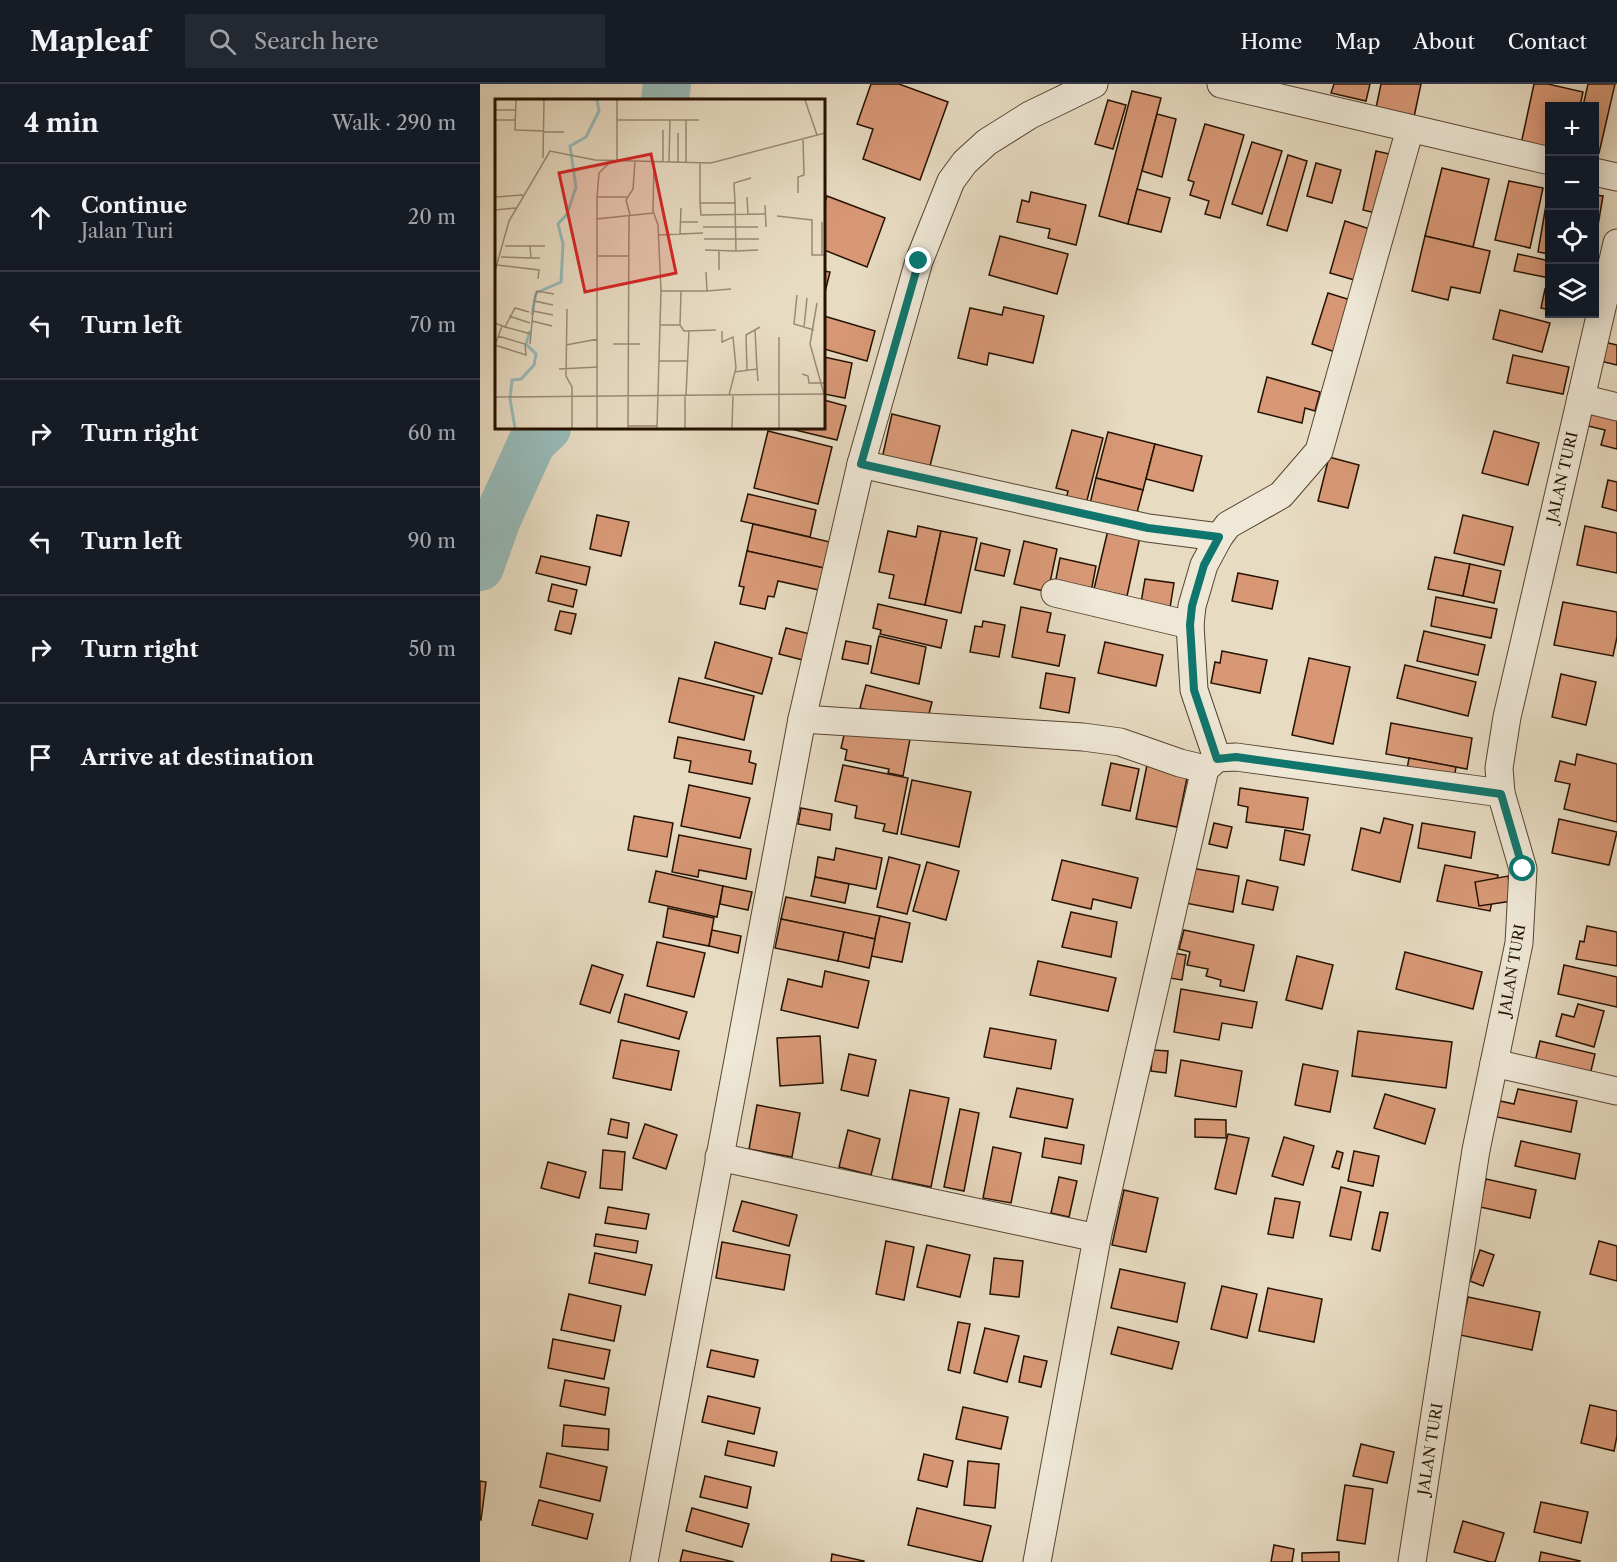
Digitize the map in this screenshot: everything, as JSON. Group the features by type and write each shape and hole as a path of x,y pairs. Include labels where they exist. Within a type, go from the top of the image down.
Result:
{"street":[{"path":"644,1562 802,719 861,464 919,261 951,181 965,162 987,142 1030,115 1094,84"},
{"path":"1221,84 1545,160"},
{"path":"1037,1562 1097,1238 1211,764 1194,690 1190,625 1192,606 1204,565 1228,525 1281,495 1318,452 1410,129"},
{"path":"1599,173 1617,177"},
{"name":"JALAN TURI","path":"1412,1562 1474,1161 1520,943 1523,869 1501,794 1498,768 1507,717 1617,243"},
{"path":"1581,398 1617,407"},
{"path":"861,464 1148,528 1219,537"},
{"path":"1055,593 1190,625"},
{"path":"802,719 1083,737 1120,742 1180,763 1211,764 1236,757 1501,794"},
{"path":"1494,1063 1617,1091"},
{"path":"720,1158 1097,1238"}],"building":[{"path":"871,84 899,84 948,102 920,180 863,159 873,129 857,124"},
{"path":"1334,84 1370,84 1366,101 1331,93"},
{"path":"1381,84 1421,84 1414,117 1376,108"},
{"path":"1534,84 1548,84 1583,92 1581,102 1545,102 1545,150 1521,144"},
{"path":"1588,84 1615,84 1599,153 1599,102 1584,102"},
{"path":"1132,91 1161,98 1128,224 1099,216"},
{"path":"1108,100 1126,105 1113,149 1095,144"},
{"path":"1157,114 1176,119 1162,177 1142,171"},
{"path":"1205,124 1244,135 1220,218 1205,214 1209,201 1190,195 1194,182 1188,180"},
{"path":"1252,142 1282,151 1262,214 1232,204"},
{"path":"1376,151 1394,155 1380,214 1363,210"},
{"path":"1288,155 1307,161 1287,231 1267,225"},
{"path":"1316,163 1341,170 1332,203 1307,196"},
{"path":"1442,168 1489,179 1473,247 1425,236"},
{"path":"1509,181 1543,188 1530,248 1495,240"},
{"path":"1137,189 1170,198 1161,232 1128,224"},
{"path":"1031,192 1086,205 1076,245 1048,238 1050,229 1017,222 1022,200 1029,202"},
{"path":"827,196 885,218 867,267 825,250"},
{"path":"1599,196 1603,196 1599,220"},
{"path":"1545,211 1545,253 1538,252"},
{"path":"1345,221 1373,230 1358,281 1330,273"},
{"path":"1000,236 1068,254 1057,294 989,275"},
{"path":"1425,236 1490,251 1480,293 1451,287 1448,300 1412,291"},
{"path":"1518,254 1545,260 1545,277 1514,271"},
{"path":"825,271 830,272 825,292"},
{"path":"1545,289 1545,309 1541,308"},
{"path":"1328,293 1357,302 1341,354 1312,344"},
{"path":"1004,307 1044,316 1033,363 989,353 987,365 958,358 970,308 1002,315"},
{"path":"1500,310 1550,323 1542,352 1493,339"},
{"path":"825,316 875,331 867,361 825,349"},
{"path":"1604,342 1617,345 1617,365 1600,361"},
{"path":"1513,355 1569,367 1563,394 1507,383"},
{"path":"825,357 852,363 845,398 825,394"},
{"path":"1267,377 1320,392 1315,411 1305,408 1302,423 1258,412"},
{"path":"825,400 846,406 837,440 791,429 825,429"},
{"path":"1593,406 1617,412 1617,449 1601,445 1605,430 1588,426"},
{"path":"892,414 940,426 928,474 881,463"},
{"path":"1072,430 1103,438 1086,504 1066,499 1068,491 1056,488"},
{"path":"768,431 832,447 818,504 754,488"},
{"path":"1494,431 1539,443 1528,485 1482,473"},
{"path":"1108,432 1155,444 1143,490 1096,478"},
{"path":"1155,444 1202,456 1193,491 1146,479"},
{"path":"1329,457 1359,465 1348,508 1318,501"},
{"path":"1096,478 1143,490 1135,520 1089,508"},
{"path":"1608,480 1617,482 1617,511 1602,507"},
{"path":"748,494 816,510 810,537 741,521"},
{"path":"597,515 629,522 621,556 590,549"},
{"path":"1463,515 1513,527 1504,565 1454,553"},
{"path":"753,524 830,542 824,568 747,551"},
{"path":"918,526 941,531 925,605 889,598 894,575 879,572 888,531 916,537"},
{"path":"1585,526 1617,533 1617,573 1577,565"},
{"path":"1108,530 1140,537 1127,596 1094,589"},
{"path":"941,531 977,538 961,613 925,605"},
{"path":"1024,541 1057,549 1048,592 1014,584"},
{"path":"981,543 1010,550 1004,576 975,570"},
{"path":"747,551 824,568 819,590 778,581 774,597 768,596 765,609 740,604 744,587 739,586"},
{"path":"541,556 590,567 586,585 536,573"},
{"path":"1435,557 1470,564 1463,596 1428,589"},
{"path":"1060,558 1096,566 1091,592 1055,584"},
{"path":"1470,564 1501,571 1494,603 1463,596"},
{"path":"1238,573 1278,581 1272,609 1232,601"},
{"path":"1145,579 1174,583 1169,614 1140,609"},
{"path":"552,584 577,590 573,607 548,601"},
{"path":"1436,597 1497,609 1491,638 1431,626"},
{"path":"1563,602 1617,612 1617,637 1613,656 1554,645"},
{"path":"878,604 947,620 941,648 880,634 881,630 873,628"},
{"path":"1021,607 1051,613 1047,632 1065,635 1059,666 1012,657"},
{"path":"560,611 576,614 571,634 555,630"},
{"path":"983,621 1005,625 999,657 970,652 975,626 982,627"},
{"path":"786,628 810,634 803,660 779,654"},
{"path":"1424,631 1485,645 1478,675 1417,661"},
{"path":"879,636 926,647 919,684 871,673"},
{"path":"846,641 871,646 868,664 842,659"},
{"path":"715,642 772,658 762,694 705,678"},
{"path":"1105,642 1163,655 1156,686 1098,673"},
{"path":"1222,651 1267,660 1260,693 1211,683 1215,662 1220,663"},
{"path":"1309,658 1350,667 1333,744 1292,735"},
{"path":"1405,665 1476,682 1468,716 1397,698"},
{"path":"1046,673 1075,678 1069,713 1040,708"},
{"path":"1561,674 1596,682 1586,725 1552,717"},
{"path":"679,678 754,696 744,740 669,722"},
{"path":"866,685 932,702 926,725 860,708"},
{"path":"1391,723 1472,738 1467,769 1386,754"},
{"path":"845,731 911,734 903,776 888,773 889,769 845,760 847,750 841,748"},
{"path":"678,737 751,751 749,762 756,764 752,784 689,772 691,761 674,758"},
{"path":"1577,754 1617,764 1617,822 1564,809 1570,784 1555,781 1560,761 1575,765"},
{"path":"1409,758 1456,767 1453,784 1406,775"},
{"path":"1111,763 1139,769 1130,811 1102,805"},
{"path":"843,765 908,778 897,834 883,831 885,824 855,818 857,806 835,801"},
{"path":"1147,765 1188,773 1177,827 1136,819"},
{"path":"912,780 971,792 959,847 901,834"},
{"path":"689,785 750,798 740,838 681,826"},
{"path":"1240,788 1308,798 1303,830 1246,822 1248,807 1238,805"},
{"path":"801,808 832,814 830,830 798,824"},
{"path":"634,816 673,823 667,857 628,850"},
{"path":"1384,818 1413,825 1400,882 1352,870 1361,828 1380,833"},
{"path":"1559,819 1617,832 1609,865 1552,853"},
{"path":"1214,823 1232,827 1227,848 1209,844"},
{"path":"1422,823 1475,832 1471,858 1418,848"},
{"path":"1285,830 1310,835 1304,865 1280,860"},
{"path":"679,835 751,849 746,879 699,870 698,877 672,872"},
{"path":"836,848 882,858 876,889 815,877 818,857 834,860"},
{"path":"889,857 920,865 907,914 877,907"},
{"path":"1062,860 1138,878 1131,908 1093,899 1091,909 1052,900"},
{"path":"927,862 959,871 946,920 913,911"},
{"path":"1445,865 1498,875 1490,911 1437,901"},
{"path":"1191,868 1239,876 1233,912 1185,903"},
{"path":"656,871 723,886 717,917 649,902"},
{"path":"1508,876 1512,901 1479,906 1475,882"},
{"path":"815,877 849,884 845,903 811,896"},
{"path":"1247,880 1278,887 1273,910 1242,904"},
{"path":"723,886 752,892 748,910 720,904"},
{"path":"786,897 880,916 875,939 781,919"},
{"path":"668,908 714,918 709,946 663,937"},
{"path":"1071,912 1117,922 1111,957 1062,947"},
{"path":"880,916 910,923 902,962 871,956"},
{"path":"781,919 844,932 838,961 775,948"},
{"path":"1587,926 1617,932 1617,966 1576,959 1580,941 1584,942"},
{"path":"712,930 741,936 738,953 709,946"},
{"path":"1184,930 1254,945 1244,991 1220,986 1221,980 1206,976 1208,969 1187,965 1190,952 1179,949"},
{"path":"844,932 875,939 869,968 838,961"},
{"path":"657,942 705,953 694,997 647,986"},
{"path":"1167,952 1186,955 1182,980 1163,977"},
{"path":"1405,952 1482,972 1473,1009 1396,989"},
{"path":"1297,956 1333,965 1322,1009 1286,1000"},
{"path":"1038,961 1116,978 1108,1011 1030,995"},
{"path":"592,965 623,975 610,1013 580,1004"},
{"path":"1564,965 1617,977 1617,1007 1558,994"},
{"path":"825,971 869,981 858,1028 781,1010 788,979 822,987"},
{"path":"1181,989 1257,1002 1252,1028 1222,1023 1219,1040 1174,1032"},
{"path":"625,994 687,1012 679,1039 618,1022"},
{"path":"1578,1004 1604,1011 1594,1047 1556,1036 1562,1014 1574,1017"},
{"path":"990,1028 1056,1040 1051,1069 984,1057"},
{"path":"1358,1031 1452,1042 1446,1088 1352,1076"},
{"path":"820,1036 823,1083 780,1086 777,1038"},
{"path":"621,1040 679,1051 671,1090 613,1078"},
{"path":"1540,1041 1595,1054 1589,1079 1534,1066"},
{"path":"1153,1050 1168,1051 1166,1073 1151,1071"},
{"path":"849,1054 876,1060 868,1096 841,1090"},
{"path":"1181,1060 1242,1071 1236,1107 1175,1096"},
{"path":"1303,1064 1338,1071 1330,1112 1295,1105"},
{"path":"1017,1088 1073,1099 1067,1128 1010,1117"},
{"path":"1518,1089 1577,1101 1571,1132 1497,1117 1500,1101 1514,1104"},
{"path":"910,1090 949,1098 931,1187 892,1179"},
{"path":"1385,1094 1435,1109 1425,1144 1374,1128"},
{"path":"757,1105 800,1113 792,1157 749,1149"},
{"path":"960,1109 979,1113 964,1191 944,1187"},
{"path":"611,1119 629,1123 627,1138 608,1134"},
{"path":"1195,1119 1226,1120 1226,1138 1195,1137"},
{"path":"645,1124 677,1135 666,1169 633,1158"},
{"path":"848,1130 880,1139 871,1175 839,1167"},
{"path":"1228,1134 1249,1138 1236,1194 1215,1189"},
{"path":"1284,1137 1314,1146 1303,1185 1272,1176"},
{"path":"1045,1138 1084,1145 1081,1164 1042,1157"},
{"path":"1521,1141 1580,1154 1575,1179 1515,1166"},
{"path":"993,1147 1021,1153 1011,1203 983,1198"},
{"path":"603,1150 625,1152 622,1190 600,1188"},
{"path":"1337,1151 1343,1153 1339,1169 1332,1167"},
{"path":"1354,1151 1379,1156 1373,1186 1348,1181"},
{"path":"548,1162 586,1172 579,1198 541,1188"},
{"path":"1059,1177 1077,1181 1069,1217 1051,1213"},
{"path":"1486,1179 1536,1190 1530,1218 1480,1207"},
{"path":"1341,1187 1361,1192 1351,1240 1330,1236"},
{"path":"1124,1190 1158,1198 1146,1252 1112,1245"},
{"path":"1275,1198 1300,1202 1293,1238 1268,1234"},
{"path":"742,1201 797,1215 789,1246 733,1231"},
{"path":"608,1207 649,1214 646,1229 605,1223"},
{"path":"1380,1212 1388,1213 1380,1251 1372,1249"},
{"path":"596,1234 638,1241 636,1253 594,1246"},
{"path":"886,1241 914,1247 904,1300 876,1294"},
{"path":"1599,1241 1617,1246 1617,1281 1590,1274"},
{"path":"722,1242 790,1255 784,1290 716,1278"},
{"path":"927,1245 970,1255 960,1297 917,1287"},
{"path":"1480,1250 1494,1255 1483,1286 1470,1281"},
{"path":"595,1253 652,1265 645,1295 589,1283"},
{"path":"994,1258 1023,1261 1019,1297 990,1294"},
{"path":"1120,1269 1185,1283 1177,1322 1111,1308"},
{"path":"1222,1286 1257,1294 1247,1338 1211,1329"},
{"path":"1268,1288 1322,1299 1314,1342 1259,1331"},
{"path":"569,1294 621,1306 614,1341 561,1330"},
{"path":"1468,1297 1540,1312 1532,1350 1460,1335"},
{"path":"958,1322 970,1324 960,1373 948,1370"},
{"path":"1118,1327 1179,1342 1172,1369 1111,1354"},
{"path":"985,1328 1019,1336 1007,1382 974,1373"},
{"path":"553,1339 610,1350 604,1379 548,1368"},
{"path":"711,1350 758,1360 754,1377 707,1367"},
{"path":"1024,1356 1047,1361 1041,1387 1019,1382"},
{"path":"565,1380 609,1388 605,1415 560,1406"},
{"path":"708,1396 760,1408 754,1434 702,1422"},
{"path":"1590,1405 1617,1411 1617,1436 1614,1451 1581,1443"},
{"path":"963,1407 1008,1417 1001,1449 956,1439"},
{"path":"564,1425 609,1429 608,1450 562,1446"},
{"path":"728,1441 777,1452 774,1466 725,1455"},
{"path":"1361,1444 1394,1452 1387,1483 1353,1476"},
{"path":"547,1453 607,1467 600,1501 540,1487"},
{"path":"924,1454 953,1461 947,1487 918,1480"},
{"path":"968,1461 999,1464 995,1508 964,1505"},
{"path":"705,1476 751,1487 747,1508 700,1497"},
{"path":"480,1481 486,1482 481,1520 480,1519"},
{"path":"1345,1485 1373,1489 1365,1544 1337,1540"},
{"path":"539,1500 593,1514 587,1539 532,1525"},
{"path":"1541,1502 1588,1512 1581,1543 1534,1532"},
{"path":"692,1508 749,1524 742,1547 686,1531"},
{"path":"917,1508 991,1526 982,1562 908,1545"},
{"path":"1463,1521 1504,1533 1495,1562 1454,1552"},
{"path":"1274,1545 1294,1549 1292,1562 1271,1562"},
{"path":"683,1550 734,1562 680,1562"},
{"path":"1339,1552 1339,1562 1302,1562 1302,1553"},
{"path":"1541,1552 1580,1561 1539,1562"},
{"path":"832,1554 864,1561 864,1562 831,1562"}],"waterway":[{"path":"665,99 667,84"},
{"path":"480,567 497,519 532,442 546,429"}],"route":[{"path":"919,261 861,464 1148,528 1219,537 1204,565 1192,606 1190,625 1194,690 1217,759 1236,757 1501,794 1523,869"}]}
